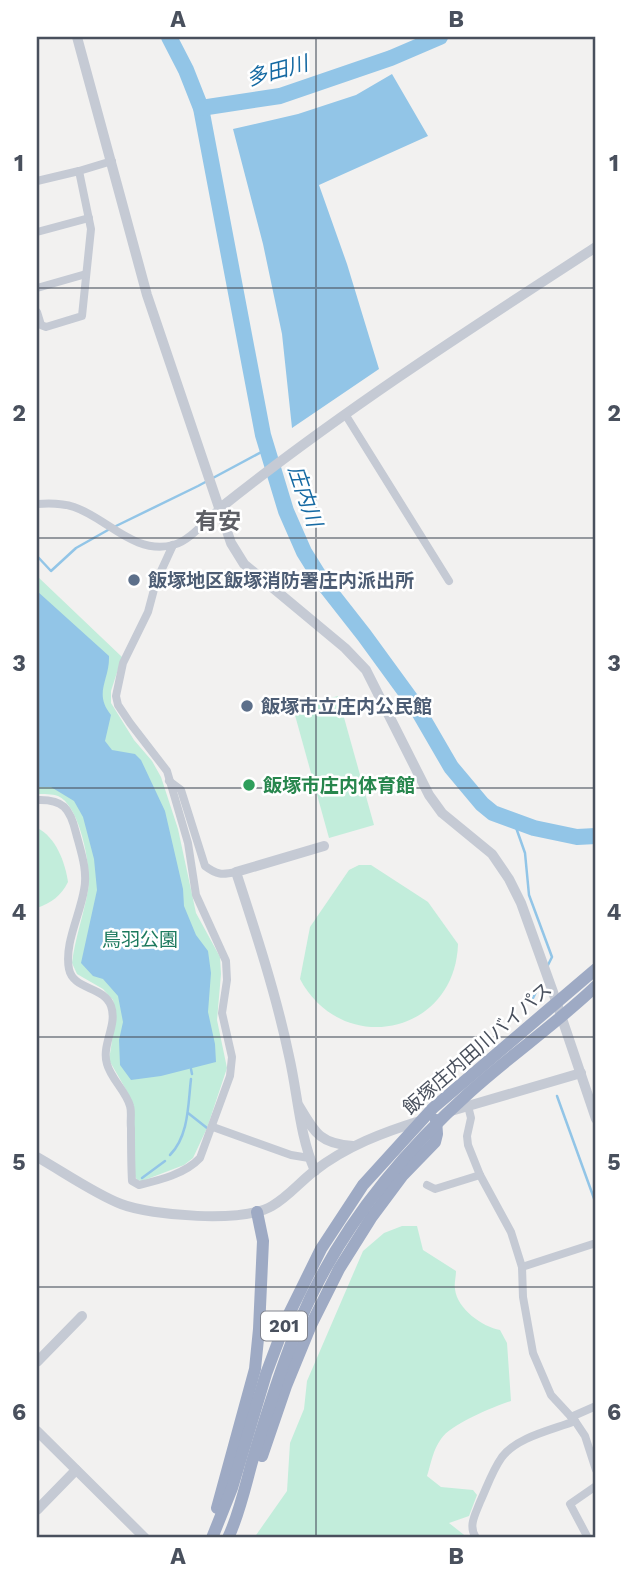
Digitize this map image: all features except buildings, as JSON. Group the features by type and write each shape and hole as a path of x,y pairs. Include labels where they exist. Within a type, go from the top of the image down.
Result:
{"highway":[{"name":"飯塚庄内田川バイパス","path":"569,1005 575,989 596,966"},
{"name":"飯塚庄内田川バイパス","path":"210,1538 232,1488 266,1374 287,1318 321,1249 363,1185 466,1086 596,986"},
{"path":"569,1005 596,992"},
{"path":"230,1534 311,1325 339,1269 371,1218 404,1175 435,1142 438,1135 435,1116"},
{"name":"飯塚庄内田川バイパス","path":"230,1534 278,1379 301,1320 331,1258 410,1140"},
{"path":"210,1538 255,1369 263,1241 257,1212"}],"street":[{"path":"77,37 147,295 231,543 244,564 345,648 366,670 429,795 442,813 492,854 509,879 521,903 596,1119"},
{"path":"37,181 112,161"},
{"path":"37,312 41,325 46,327 82,316 91,229 79,171"},
{"path":"37,232 89,218"},
{"path":"37,504 73,506 134,541 173,545 190,535 249,484 345,414 470,328 596,247"},
{"path":"37,288 86,274"},
{"path":"345,414 449,581"},
{"path":"37,800 60,802 69,812 74,824 85,879 68,954 69,970 77,981 103,995 112,1007 113,1019 106,1052 107,1065 130,1107 132,1181 139,1185 160,1180 194,1164 200,1158 230,1076 232,1057 222,1013 227,980 226,961 196,895 188,843 169,781 163,764 130,723 118,705 116,696 122,663 148,611 156,582 173,545"},
{"path":"169,781 181,790 205,866 213,872 222,875 236,872 324,846"},
{"path":"236,872 285,1036 300,1125 315,1171"},
{"path":"37,1157 121,1205 154,1212 225,1217 257,1212 280,1201 315,1171 354,1146 387,1131 581,1073"},
{"path":"297,1102 324,1141 335,1145 354,1146"},
{"path":"468,1106 471,1118 468,1145 480,1175 511,1232 522,1267 523,1297 533,1353 551,1395 585,1436 596,1470"},
{"path":"213,1127 291,1155 309,1157"},
{"path":"427,1185 435,1189 480,1175"},
{"path":"522,1267 596,1243"},
{"path":"37,1362 82,1316"},
{"path":"476,1538 471,1529 474,1518 502,1456 514,1446 596,1406"},
{"path":"37,1431 145,1538"},
{"path":"37,1510 76,1470"},
{"path":"588,1538 570,1504 596,1486"}],"green space":[{"name":"鳥羽公園","path":"37,576 122,657 111,691 111,703 161,777 178,829 196,913 220,957 217,1020 227,1068 207,1128 193,1158 184,1165 142,1181 135,1176 128,1093 109,1060 116,1015 113,1000 103,989 77,974 72,963 89,880 83,838 66,802 56,795 37,794"},
{"path":"338,696 374,825 329,838 293,708"},
{"path":"37,828 54,844 65,866 68,882 55,898 37,908"},
{"path":"359,865 371,865 428,902 458,944 452,975 438,999 418,1016 394,1025 368,1027 342,1020 319,1004 300,979 310,927 349,870"},
{"path":"402,1226 417,1226 423,1250 456,1271 455,1289 460,1303 479,1321 500,1330 507,1343 511,1401 473,1417 446,1433 432,1457 427,1476 441,1487 473,1490 477,1495 469,1516 449,1523 468,1538 254,1538 287,1491 290,1443 304,1409 307,1381 363,1251 384,1233"}],"water":[{"path":"392,74 428,136 319,185 347,264 379,369 292,428 282,334 263,244 233,129 298,114 356,95"},
{"name":"鳥羽公園","path":"37,591 109,656 103,700 111,715 105,741 112,750 135,754 141,760 165,811 183,889 184,906 196,935 208,951 211,973 208,1012 216,1062 161,1076 131,1080 120,1065 119,1040 123,1022 118,996 103,979 93,976 81,963 97,890 94,859 83,817 74,801 51,787 37,787"}],"waterway":[{"name":"庄内川","path":"169,37 201,108 263,435 286,511 304,552 324,584 415,705 451,767 482,804 493,813 534,828 577,837 596,836"},
{"name":"多田川","path":"201,108 280,96 391,58 440,37"},
{"path":"114,527 267,449"},
{"path":"37,556 51,571 76,548 108,530"},
{"path":"513,819 525,853 529,895 552,957 548,965"},
{"path":"533,998 540,984"},
{"path":"191,1069 192,1074"},
{"path":"170,1155 184,1129 191,1079"},
{"path":"557,1096 596,1204"},
{"path":"188,1113 207,1128"},
{"path":"142,1178 165,1161"}],"place":[{"name":"飯塚地区飯塚消防署庄内派出所","path":"134,580"},
{"name":"飯塚市立庄内公民館","path":"247,706"},
{"name":"飯塚市庄内体育館","path":"249,785"}],"district":[{"name":"有安","path":"218,521"}]}
